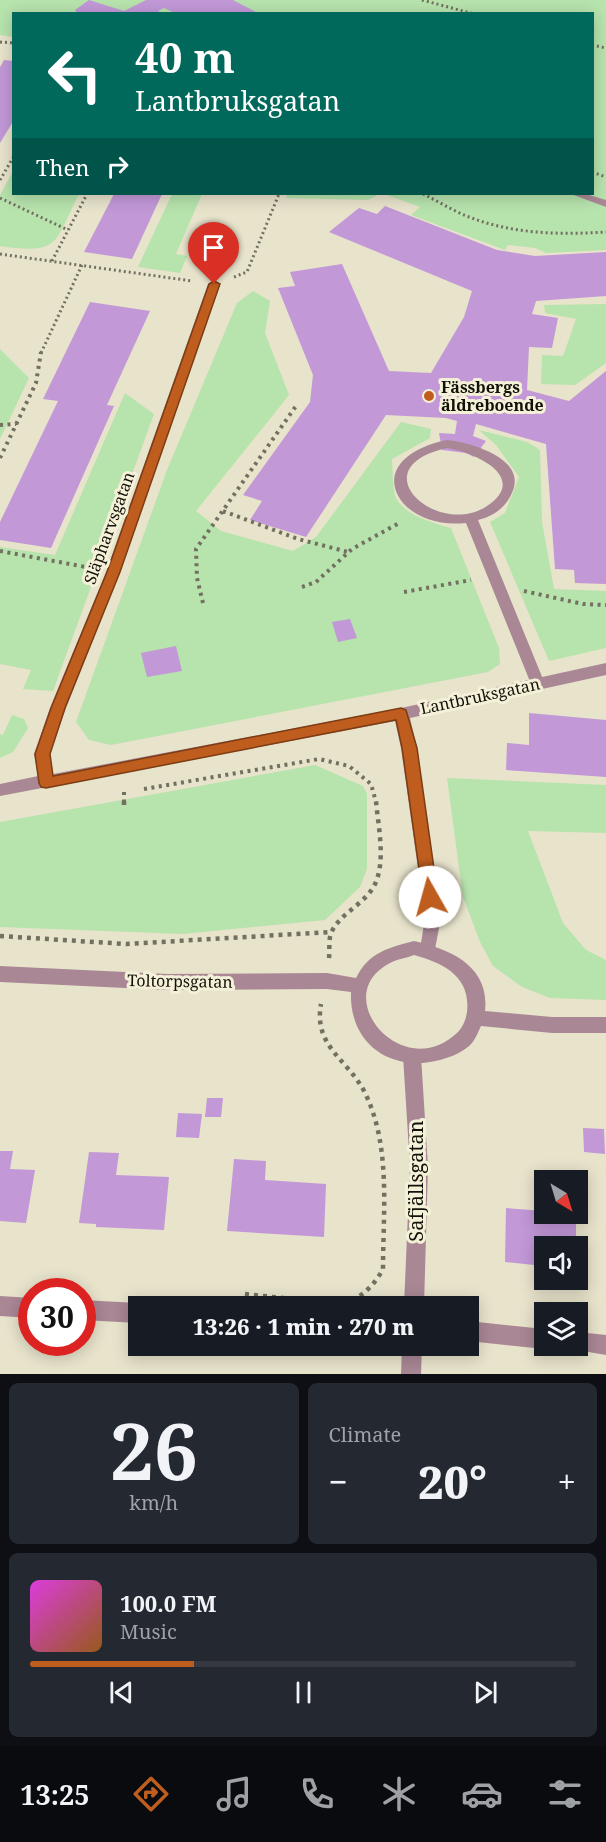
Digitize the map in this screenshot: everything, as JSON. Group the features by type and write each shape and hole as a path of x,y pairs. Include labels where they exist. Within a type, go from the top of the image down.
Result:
{"street":[{"path":"580,195 606,204"},
{"name":"Släpharvsgatan","path":"46,783 42,754 58,708 113,572 214,284"},
{"path":"447,444 468,447 493,459 504,472 507,486 505,493 501,500 488,511 470,517 439,517 412,504 400,483 402,469 406,462 428,448 447,444"},
{"path":"470,517 538,684"},
{"name":"Lantbruksgatan","path":"0,790 401,714 606,669"},
{"path":"401,714 415,782 433,918 429,950"},
{"path":"406,949 429,950 457,963 468,975 475,988 477,1003 475,1018 470,1029 452,1047 426,1056 412,1056 384,1046 372,1037 358,1012 359,986 369,968 386,955 406,949"},
{"name":"Toltorpsgatan","path":"0,974 167,982 327,981 359,986"},
{"path":"475,1018 552,1025 606,1025"},
{"name":"Safjällsgatan","path":"412,1056 418,1167 414,1296"},
{"path":"0,1306 18,1307"},
{"path":"96,1311 128,1312"},
{"path":"479,1332 534,1338"},
{"path":"588,1343 606,1345"},
{"path":"411,1374 412,1356"}],"path":[{"path":"423,0 467,12"},
{"path":"0,180 12,159"},
{"path":"6,169 12,168"},
{"path":"52,261 86,195"},
{"path":"0,254 214,284 246,273 279,195"},
{"path":"425,195 467,216 513,230 556,234 606,232"},
{"path":"0,198 68,230"},
{"path":"0,458 36,383 39,357 82,265"},
{"path":"203,603 196,572 196,549 296,406"},
{"path":"0,425 16,424"},
{"path":"223,511 298,539 348,552"},
{"path":"302,587 316,582 348,552 408,518"},
{"path":"0,552 113,572"},
{"path":"404,592 495,576"},
{"path":"502,594 524,591 583,604 606,605"},
{"path":"124,792 124,807"},
{"path":"0,936 126,944 331,932"}],"green space":[{"path":"0,0 606,0 606,250 546,253 535,248 508,245 505,250 411,215 420,207 387,195 594,195 594,12 12,12 12,37 0,35"},
{"path":"12,173 12,195 79,195 65,224 53,242 35,249 0,246 0,195"},
{"path":"172,195 202,195 176,254 187,256 180,273 138,267"},
{"path":"287,195 377,195 368,200 286,198"},
{"path":"253,291 270,301 265,333 289,395 196,511 221,531 293,551 316,537 401,422 431,429 430,438 392,459 396,498 406,510 413,514 451,528 499,648 500,664 488,672 111,745 89,740 76,722 167,470 237,303"},
{"path":"606,304 606,363 575,385 541,384 542,355 563,356 576,319 545,313 544,305"},
{"path":"0,349 29,378 0,439"},
{"path":"125,393 154,414 53,691 23,689 31,670 0,664 0,547 55,555"},
{"path":"479,430 527,442 540,450 542,522 554,589 606,591 606,648 549,661 490,522 505,513 519,477 496,445"},
{"path":"12,715 24,719 28,728 13,752 0,758 0,734 3,735"},
{"path":"315,765 363,786 367,794 367,869 360,887 325,920 183,934 0,927 0,822"},
{"path":"447,778 606,785 606,833 528,831 563,923 586,950 606,960 606,1000 550,998 522,987 493,966 480,942 463,897"}],"building":[{"path":"89,0 124,11 146,0 233,0 256,12 173,12 164,8 158,11 160,12 76,12 75,10"},
{"path":"4,60 12,61 12,123 0,143 0,67"},
{"path":"113,195 162,195 132,259 84,252"},
{"name":"Fässbergs äldreboende","path":"385,206 497,250 535,256 606,252 606,296 536,301 532,314 558,318 552,348 529,347 527,390 569,401 606,371 606,584 575,583 574,570 555,569 546,444 476,424 473,436 486,441 474,457 466,453 442,450 439,433 455,434 457,421 446,418 386,415 306,537 250,520 262,501 243,495 310,402 313,375 278,288 295,286 290,272 342,264 389,371 431,373 464,317 472,291 329,232 359,208 377,214"},
{"path":"90,302 150,311 107,405 114,406 51,548 0,540 0,522 58,401 43,399"},
{"path":"350,619 357,638 338,642 332,622"},
{"path":"176,646 182,671 147,677 141,653"},
{"path":"529,713 606,720 606,777 506,770 507,743 529,745"},
{"path":"207,1098 223,1098 221,1117 205,1117"},
{"path":"178,1113 202,1114 199,1138 176,1137"},
{"path":"583,1128 604,1129 605,1154 584,1152"},
{"path":"0,1151 13,1151 10,1169 35,1170 26,1223 0,1221"},
{"path":"89,1152 119,1153 116,1175 169,1177 164,1230 96,1227 96,1224 79,1223"},
{"path":"234,1159 266,1161 265,1180 326,1184 324,1237 227,1231"},
{"path":"506,1208 534,1210 534,1224 576,1224 576,1236 534,1236 534,1265 505,1262"}],"place":[{"name":"Fässbergs äldreboende","path":"429,396"}],"route":[{"path":"214,284 113,572 58,708 42,754 46,783 401,714 410,748 430,897"}]}
